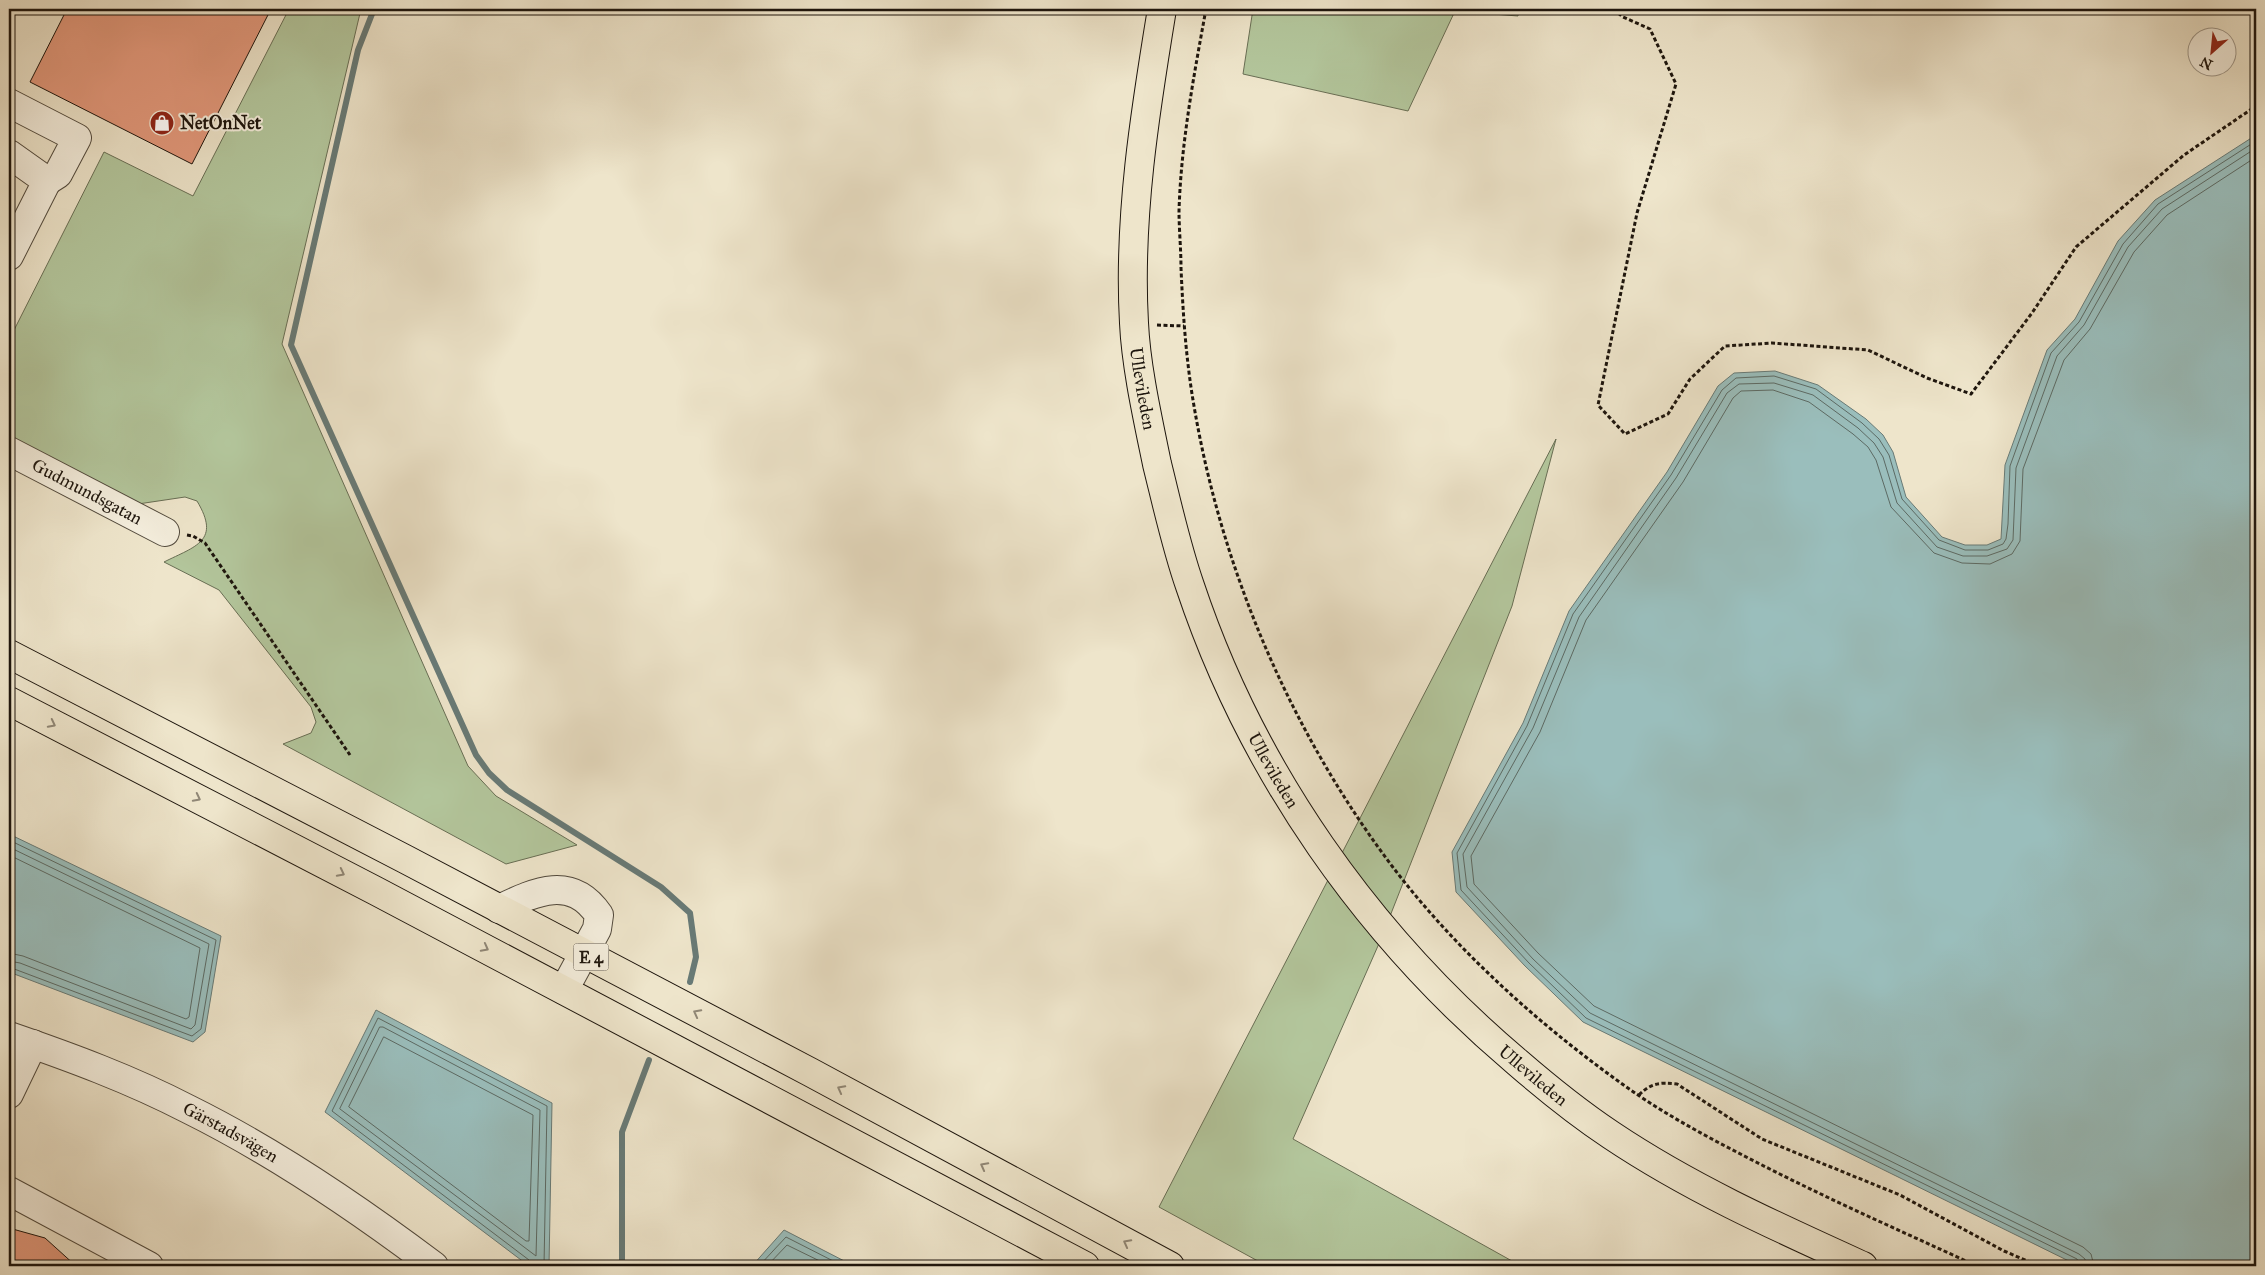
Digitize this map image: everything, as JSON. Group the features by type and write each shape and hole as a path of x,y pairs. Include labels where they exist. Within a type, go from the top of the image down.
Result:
{"main road":[{"name":"Ullevileden","path":"1162,9 1149,87 1135,201 1134,325 1148,421 1165,496 1190,586 1222,669 1267,761 1317,842 1377,922 1418,970 1477,1028 1550,1090 1608,1134 1683,1180 1863,1266"},
{"name":"E 4","path":"9,654 810,1072 1170,1266"},
{"name":"E 4","path":"9,701 376,891 1085,1266"}],"street":[{"path":"9,103 77,138 58,174 47,181 9,256"},
{"path":"9,154 47,181"},
{"name":"Gudmundsgatan","path":"9,452 165,532"},
{"path":"500,909 529,895 553,889 574,893 590,902 599,915 596,929 564,990"},
{"path":"9,1094 21,1040"},
{"name":"Gärstadsvägen","path":"21,1040 133,1083 237,1135 380,1226 434,1266"},
{"path":"9,1191 149,1266"}],"path":[{"path":"1206,9 1190,98 1179,210 1184,326 1194,406 1212,490 1235,568 1261,637 1295,713 1344,794 1392,866 1446,928 1509,993 1583,1055 1639,1095 1708,1138 1803,1186 1977,1266"},
{"path":"1613,9 1623,17 1650,29 1676,84 1637,213 1598,406 1625,434 1668,414 1690,379 1725,346 1772,343 1868,350 1927,378 1971,394 2032,313 2076,247 2184,155 2256,106"},
{"path":"165,532 193,536 205,544 350,755"},
{"path":"1639,1095 1648,1086 1662,1082 1677,1084 1762,1139 1900,1195 2004,1251 2039,1266"}],"green space":[{"path":"289,9 361,9 282,344 468,766 496,796 577,845 506,864 283,744 311,733 316,722 311,707 219,590 164,562 195,546 206,534 204,514 197,501 185,497 138,504 9,438 9,340 104,152 193,196"},
{"path":"1253,9 1518,9 1518,16 1455,11 1408,111 1243,74"},
{"path":"1556,439 1512,606 1381,939 1293,1139 1521,1266 1267,1266 1159,1207"}],"water":[{"path":"2256,135 2256,1266 2079,1266 1583,1022 1525,966 1456,892 1452,852 1523,723 1569,611 1667,472 1718,386 1734,373 1775,371 1818,385 1866,419 1883,435 1893,452 1906,497 1942,537 1965,545 1987,545 2001,539 2005,465 2047,350 2075,319 2118,241 2155,200"},
{"path":"9,834 221,936 205,1032 193,1042 9,972"},
{"path":"376,1010 552,1103 549,1266 529,1266 325,1112"},
{"path":"784,1230 854,1266 752,1266"}],"building":[{"name":"NetOnNet","path":"67,9 271,9 192,164 30,82"},
{"path":"9,1228 45,1238 76,1266 9,1266"}],"waterway":[{"path":"374,9 358,50 291,345 476,755 489,773 507,790 661,887 690,913 696,957 690,982"},
{"path":"622,1266 622,1132 649,1060"}],"place":[{"name":"NetOnNet","path":"162,123"}]}
